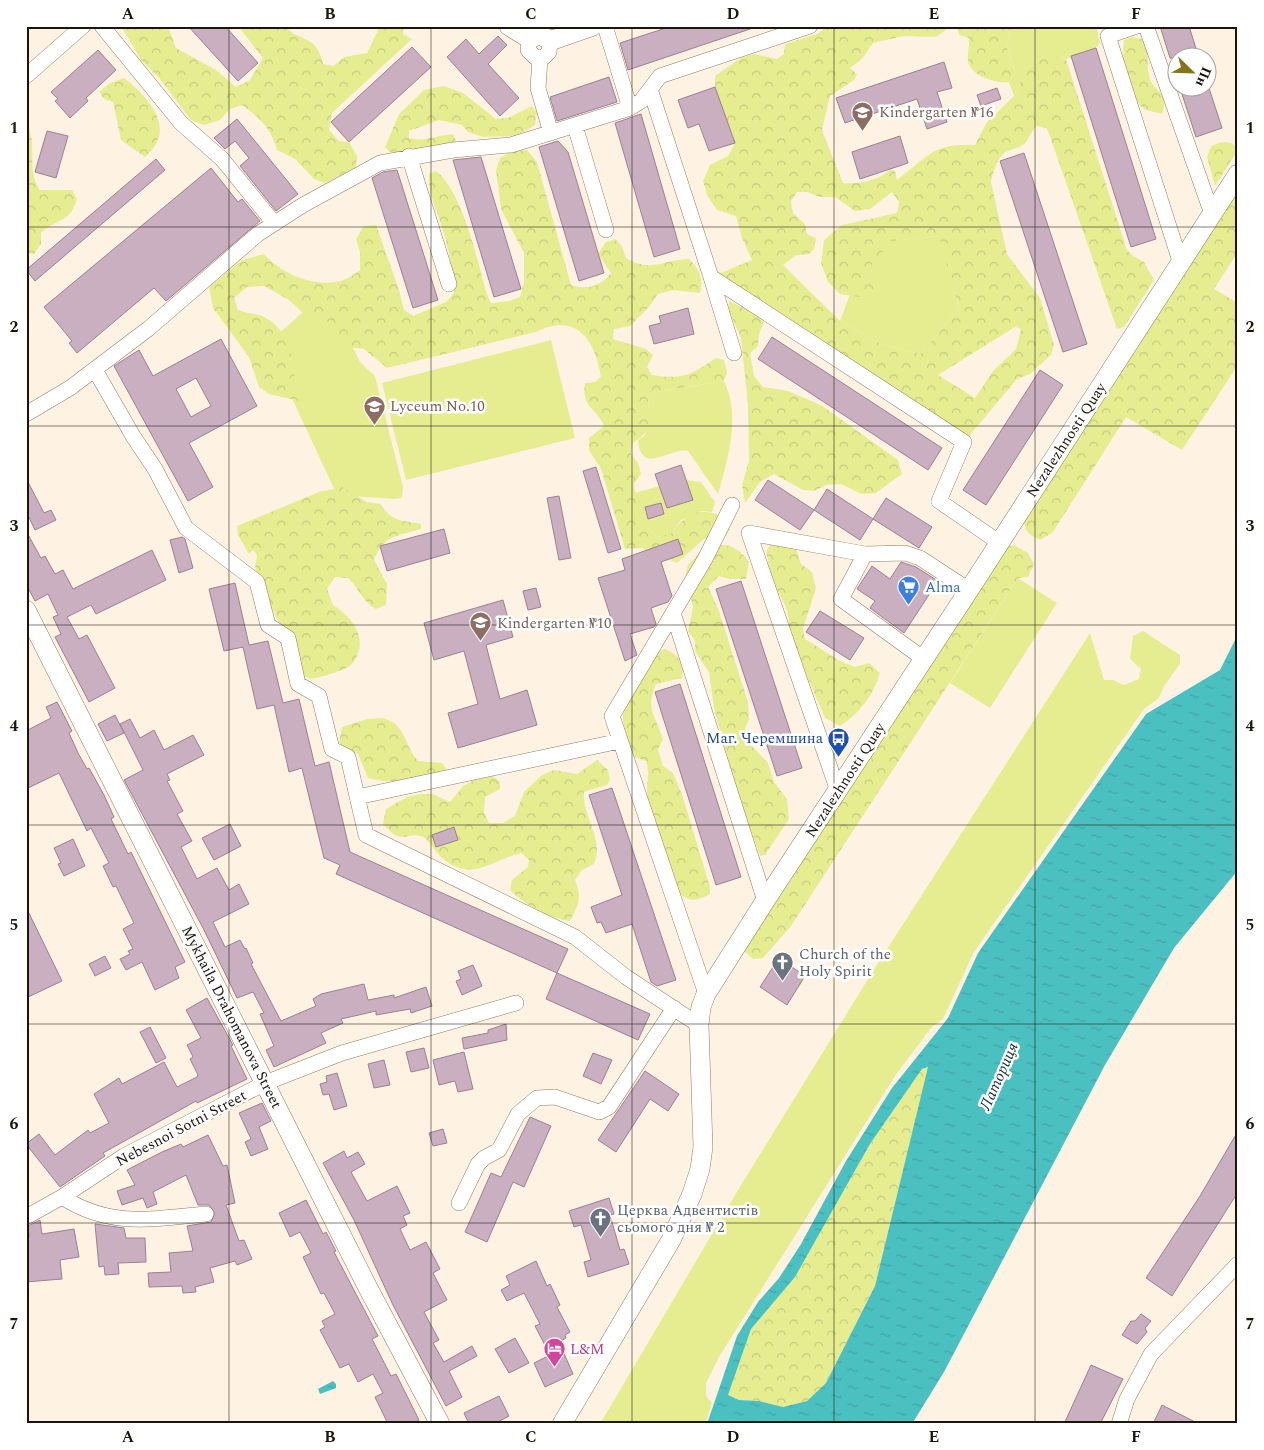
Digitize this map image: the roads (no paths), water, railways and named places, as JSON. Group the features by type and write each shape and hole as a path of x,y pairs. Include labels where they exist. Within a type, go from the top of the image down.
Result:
{"street":[{"path":"26,76 83,26"},
{"path":"102,26 182,123 222,159 274,223"},
{"path":"508,26 530,39"},
{"path":"550,41 593,26"},
{"path":"605,26 630,108"},
{"path":"26,414 70,388 148,329 258,234 380,163 410,156 511,145 575,126 630,108 650,89 660,76 810,26"},
{"path":"1137,26 1108,36 1180,261"},
{"path":"1146,26 1212,214"},
{"path":"530,39 540,34 550,41"},
{"path":"530,39 528,50 532,56 540,58 549,52 550,41"},
{"path":"540,58 538,88 551,133"},
{"path":"650,89 734,353"},
{"path":"575,126 606,230"},
{"path":"410,156 449,284"},
{"name":"Nezalezhnosti Quay","path":"562,1424 671,1240 692,1194 700,1169 703,1139 699,1025 701,1007 706,994 764,900 838,791 1000,543 1180,261 1238,174"},
{"path":"711,277 964,442 939,501 1000,543"},
{"path":"95,370 133,436 155,469 186,528 258,582 268,625 288,638 298,684 319,696 332,749 348,757 366,835 575,937 626,977 699,1025"},
{"path":"706,994 612,716 705,559 732,505"},
{"path":"838,791 749,533 865,554 906,553 920,558 969,590"},
{"path":"865,554 841,599 924,658"},
{"name":"Mykhaila Drahomanova Street","path":"26,610 440,1424"},
{"path":"673,613 764,900"},
{"path":"357,797 620,741"},
{"name":"Nebesnoi Sotni Street","path":"26,1217 62,1197 124,1156 265,1083 342,1053 516,1003"},
{"path":"458,1203 478,1164 484,1158 499,1150 518,1114 537,1098 555,1097 598,1112 609,1107 674,1008"},
{"path":"62,1197 93,1214 110,1217 135,1219 206,1214"},
{"path":"1119,1424 1127,1399 1152,1354 1238,1264"}],"water":[{"name":"Латориця","path":"1238,634 1238,870 1174,948 1105,1065 944,1372 912,1424 707,1424 737,1336 758,1302 779,1278 801,1244 846,1161 892,1088 948,1018 978,953 1146,714 1220,670","holes":["928,1067 875,1286 826,1383 807,1401 783,1407 759,1401 739,1400 728,1395 751,1329 795,1277 870,1144 922,1069"]},
{"path":"333,1381 336,1384 336,1388 320,1394 318,1389"}],"place":[{"name":"Kindergarten №16","path":"863,131"},
{"name":"Lyceum No.10","path":"374,425"},
{"name":"Alma","path":"909,606"},
{"name":"Kindergarten №10","path":"481,642"},
{"name":"Маг. Черемшина","path":"839,757"},
{"name":"Church of the Holy Spirit","path":"783,982"},
{"name":"Церква Адвентистів сьомого дня № 2","path":"601,1238"},
{"name":"L&M","path":"554,1368"}]}
